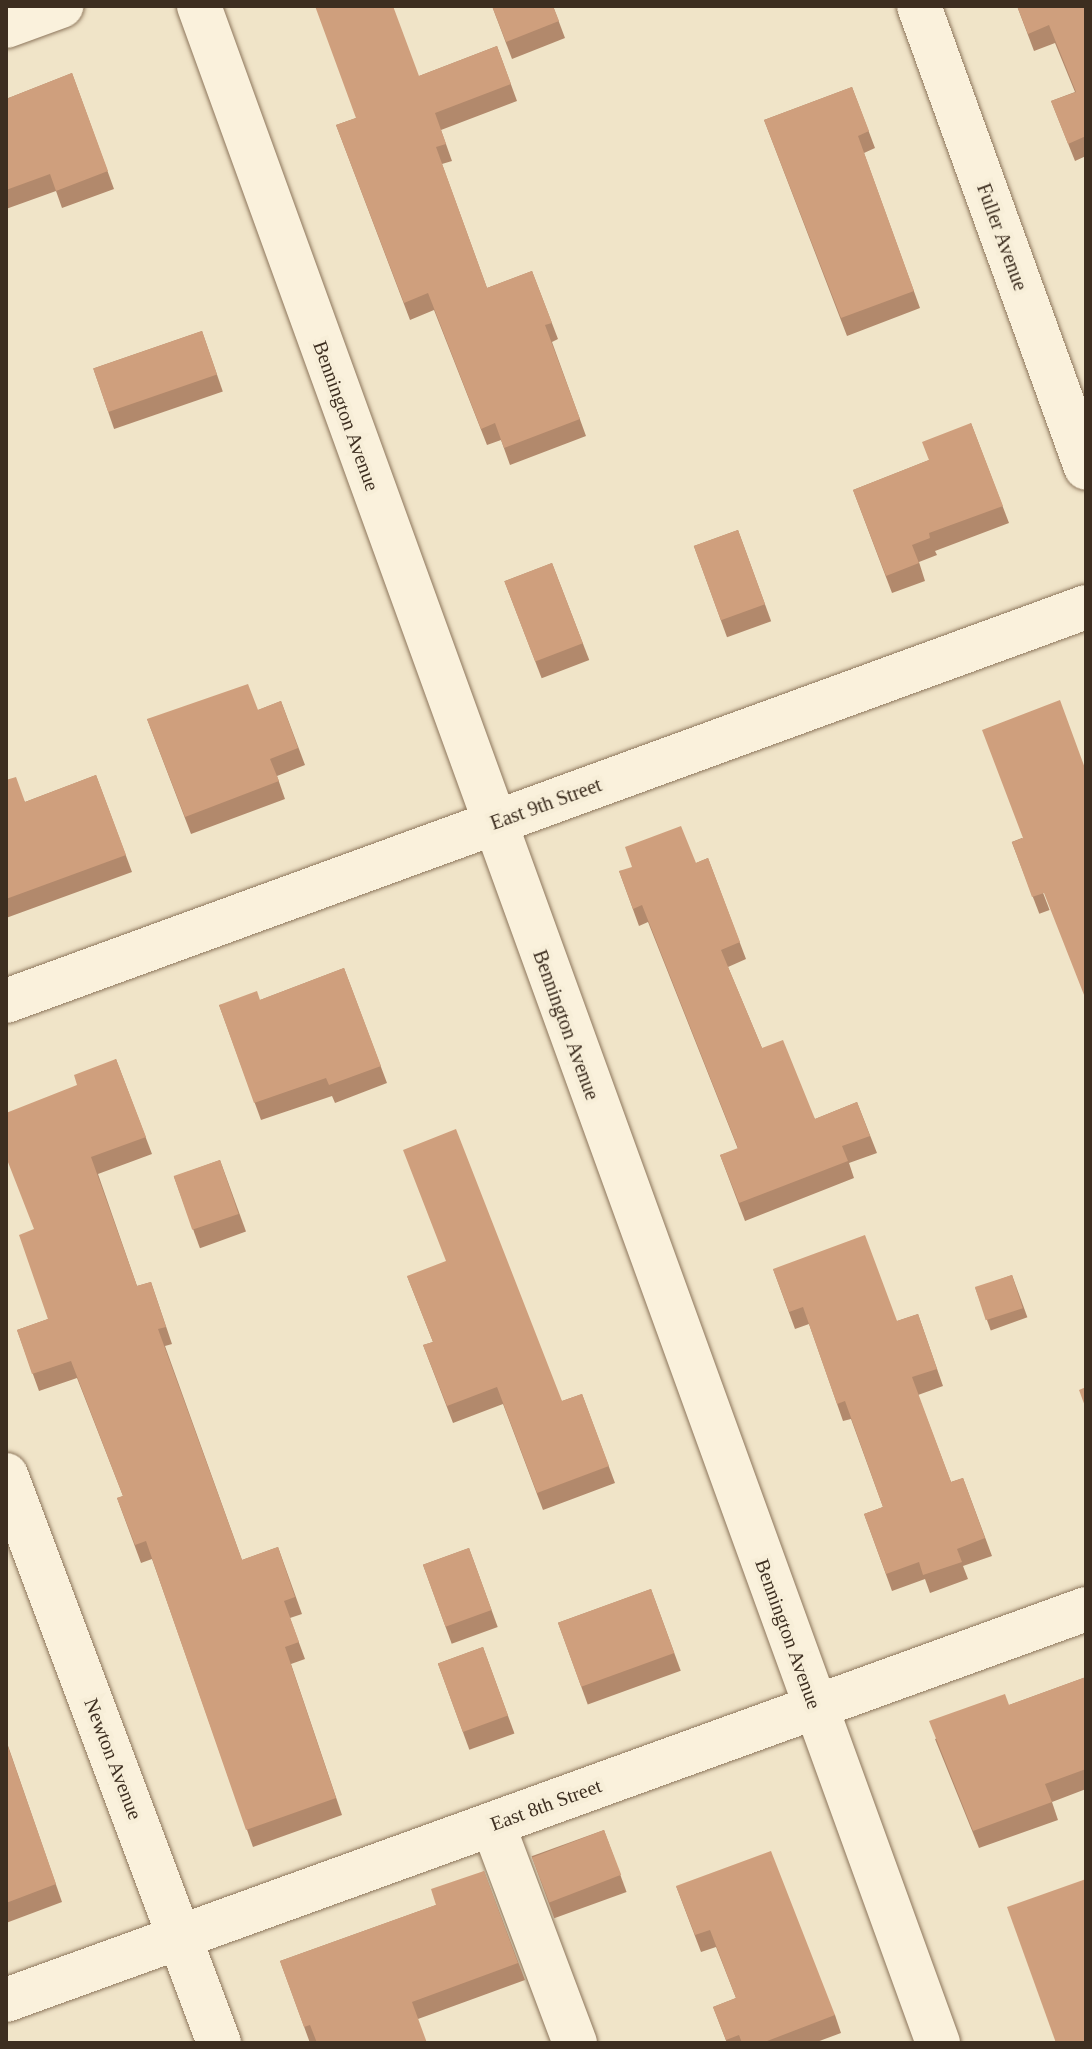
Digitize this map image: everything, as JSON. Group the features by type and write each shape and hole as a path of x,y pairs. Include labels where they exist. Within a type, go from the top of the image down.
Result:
{"street":[{"path":"6,26 61,6"},
{"name":"Bennington Avenue","path":"199,6 938,2043"},
{"name":"Fuller Avenue","path":"919,6 1086,468"},
{"name":"East 9th Street","path":"6,1001 1086,607"},
{"name":"Newton Avenue","path":"6,1475 219,2043"},
{"name":"East 8th Street","path":"6,2000 1086,1609"},
{"path":"493,1825 575,2043"}],"building":[{"path":"315,6 393,6 419,76 497,46 511,84 435,113 446,144 436,147 487,288 532,271 552,323 545,325 580,419 504,448 495,423 481,429 428,293 404,303 336,125 356,118"},
{"path":"492,6 553,6 559,21 506,42"},
{"path":"1017,6 1086,6 1086,136 1068,144 1051,101 1076,92 1049,25 1028,34"},
{"path":"72,73 108,171 56,191 50,174 6,190 6,99"},
{"path":"852,87 869,131 858,136 914,291 841,318 764,120"},
{"path":"202,331 217,374 108,412 93,368"},
{"path":"971,423 1003,506 929,533 930,538 912,545 919,563 886,576 853,490 929,460 922,442"},
{"path":"738,530 765,604 721,620 694,546"},
{"path":"552,563 583,643 535,662 504,581"},
{"path":"248,684 258,710 281,701 298,748 270,759 279,781 185,817 147,719"},
{"path":"1060,700 1086,771 1086,1000 1044,893 1032,897 1012,842 1023,838 982,730"},
{"path":"96,775 126,855 6,899 6,780 16,777 25,802"},
{"path":"681,826 696,863 708,858 740,942 721,950 762,1048 783,1040 815,1119 857,1102 870,1136 842,1146 848,1161 739,1203 720,1155 738,1148 642,905 633,909 619,871 632,867 625,847"},
{"path":"344,968 381,1066 329,1085 326,1078 254,1103 219,1005 257,991 260,1000"},
{"path":"116,1059 146,1137 91,1157 137,1286 151,1282 166,1327 158,1329 242,1560 278,1547 295,1597 284,1601 299,1642 285,1647 336,1798 246,1830 146,1541 135,1545 117,1498 123,1496 71,1361 32,1374 17,1330 48,1319 19,1235 34,1229 6,1157 6,1113 77,1085 74,1075"},
{"path":"456,1129 562,1401 582,1394 609,1466 537,1493 497,1387 447,1406 423,1345 433,1342 407,1276 446,1261 403,1150"},
{"path":"220,1160 239,1214 192,1230 174,1176"},
{"path":"865,1235 897,1321 918,1314 937,1369 912,1377 951,1482 963,1478 985,1538 957,1549 962,1562 923,1575 919,1562 886,1574 864,1514 883,1507 845,1401 837,1404 803,1307 789,1312 773,1269"},
{"path":"1012,1275 1023,1308 986,1320 975,1287"},
{"path":"1086,1387 1086,1409 1079,1390"},
{"path":"469,1548 492,1610 446,1627 423,1565"},
{"path":"651,1589 674,1653 581,1687 558,1623"},
{"path":"483,1647 508,1716 463,1732 438,1663"},
{"path":"1086,1677 1086,1769 1045,1784 1052,1802 973,1831 929,1721 1005,1694 1009,1705"},
{"path":"6,1741 56,1884 6,1903"},
{"path":"604,1830 621,1875 549,1902 532,1858"},
{"path":"771,1851 835,2015 762,2043 742,2043 739,2035 726,2040 713,2007 736,1998 710,1930 695,1935 676,1886"},
{"path":"484,1871 518,1963 412,2002 427,2043 317,2043 310,2025 304,2027 280,1961 436,1905 431,1889"},
{"path":"1086,1879 1086,2043 1056,2043 1007,1907"}]}
